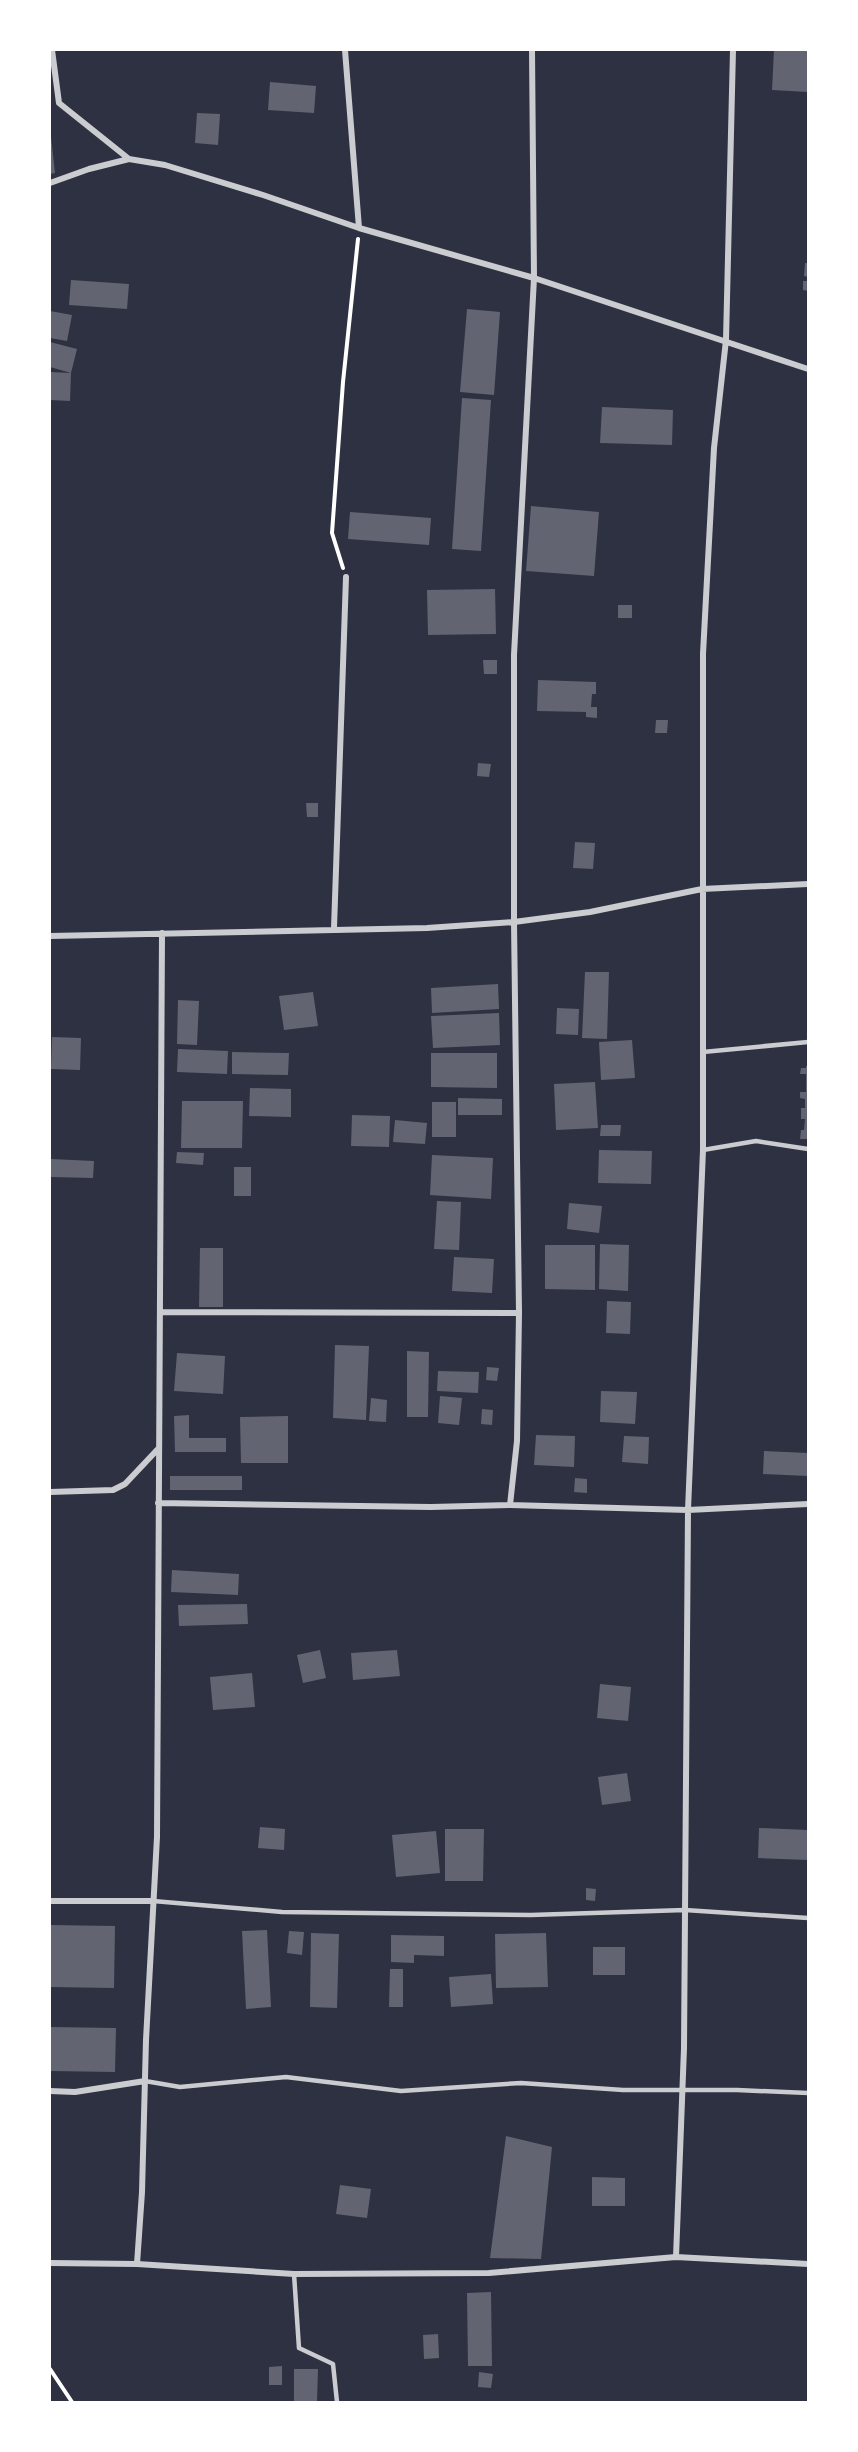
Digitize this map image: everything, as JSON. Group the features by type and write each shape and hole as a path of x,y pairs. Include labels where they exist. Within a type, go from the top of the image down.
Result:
{"street":[{"path":"52,50 59,103 129,159"},
{"path":"345,50 359,228"},
{"path":"510,1505 517,1441 519,1313 514,922 514,655 534,278 532,50"},
{"path":"676,2256 685,1911 688,1510 704,1150 703,654 714,448 726,340 733,50"},
{"path":"50,183 89,169 129,159 165,165 359,228 534,278 808,369"},
{"path":"334,928 346,577"},
{"path":"50,936 334,928 428,928 514,922 590,912 702,889 808,884"},
{"path":"137,2264 157,1836 162,933"},
{"path":"160,1312 519,1313"},
{"path":"50,1492 113,1490 125,1484 159,1448"},
{"path":"158,1503 414,1507 510,1505 688,1510 808,1504"},
{"path":"50,1901 153,1901"},
{"path":"50,2091 75,2092 145,2081"},
{"path":"50,2263 137,2264 294,2274 489,2273 676,2256 808,2264"}],"lane":[{"path":"703,1052 808,1042"},
{"path":"704,1150 756,1141 808,1149"},
{"path":"153,1901 282,1912 531,1915 685,1911 808,1918"},
{"path":"145,2081 180,2087 285,2077 401,2091 521,2083 622,2090 808,2093"},
{"path":"294,2274 299,2348 333,2364 337,2403"}],"path":[{"path":"346,577 332,533 343,382 359,228"},
{"path":"50,2368 72,2403"}],"building":[{"path":"774,50 808,50 808,92 772,90"},
{"path":"270,82 316,86 314,113 268,110"},
{"path":"197,113 220,114 218,145 195,143"},
{"path":"50,128 55,173 50,174"},
{"path":"805,263 808,263 808,277 804,276"},
{"path":"71,280 129,284 127,309 69,305"},
{"path":"803,281 808,281 808,291 803,290"},
{"path":"467,309 500,312 494,395 460,392"},
{"path":"50,311 72,315 67,341 50,338"},
{"path":"50,342 77,349 71,373 50,367"},
{"path":"50,372 71,373 70,401 50,400"},
{"path":"462,398 491,400 481,551 452,549"},
{"path":"602,407 673,410 672,445 600,443"},
{"path":"531,506 599,512 594,576 526,571"},
{"path":"350,512 431,518 429,545 348,539"},
{"path":"495,589 496,634 428,635 427,590"},
{"path":"618,605 632,605 632,618 618,618"},
{"path":"483,660 497,660 497,674 484,674"},
{"path":"538,680 596,682 596,694 592,694 591,707 597,707 597,718 586,717 586,712 537,711"},
{"path":"656,720 668,720 667,733 655,733"},
{"path":"478,763 491,764 489,777 477,776"},
{"path":"306,803 318,803 318,817 307,817"},
{"path":"575,842 595,843 593,869 573,868"},
{"path":"585,972 609,972 607,1039 582,1038"},
{"path":"498,984 499,1009 432,1013 431,988"},
{"path":"313,992 318,1026 284,1030 279,996"},
{"path":"178,1000 199,1001 197,1045 177,1044"},
{"path":"557,1008 579,1009 578,1035 556,1034"},
{"path":"499,1013 500,1045 433,1048 431,1016"},
{"path":"52,1037 81,1038 80,1070 51,1069"},
{"path":"632,1040 635,1078 601,1080 599,1042"},
{"path":"178,1049 228,1051 227,1074 177,1072"},
{"path":"232,1052 289,1053 288,1075 232,1074"},
{"path":"431,1053 497,1053 497,1088 431,1087"},
{"path":"808,1066 808,1139 800,1139 805,1119 801,1119 801,1108 805,1108 805,1099 800,1098 800,1092 806,1092 806,1074 800,1074 801,1068 806,1068"},
{"path":"595,1082 598,1128 556,1130 554,1084"},
{"path":"250,1088 291,1089 291,1117 249,1116"},
{"path":"458,1098 502,1099 502,1115 458,1115"},
{"path":"182,1101 243,1101 242,1148 181,1148"},
{"path":"432,1102 456,1102 456,1137 432,1137"},
{"path":"352,1115 390,1116 389,1147 351,1146"},
{"path":"395,1120 427,1123 425,1144 393,1142"},
{"path":"601,1125 621,1125 620,1136 600,1136"},
{"path":"599,1150 652,1151 651,1184 598,1183"},
{"path":"177,1152 204,1153 203,1165 176,1163"},
{"path":"432,1155 493,1158 491,1199 430,1195"},
{"path":"51,1159 94,1161 93,1178 51,1177"},
{"path":"234,1167 251,1167 251,1196 234,1196"},
{"path":"437,1201 461,1202 459,1250 434,1249"},
{"path":"569,1203 602,1206 599,1233 567,1229"},
{"path":"600,1244 629,1245 628,1291 599,1289"},
{"path":"545,1245 595,1245 595,1290 545,1289"},
{"path":"200,1248 223,1248 223,1307 199,1307"},
{"path":"454,1257 494,1259 492,1293 452,1291"},
{"path":"607,1301 631,1302 630,1334 606,1333"},
{"path":"335,1345 369,1346 366,1420 333,1418"},
{"path":"407,1351 429,1352 428,1417 407,1417"},
{"path":"177,1353 225,1356 223,1394 174,1391"},
{"path":"487,1367 499,1368 497,1381 486,1380"},
{"path":"438,1371 479,1372 478,1393 437,1391"},
{"path":"601,1391 637,1392 635,1424 600,1422"},
{"path":"440,1396 462,1398 459,1425 438,1423"},
{"path":"371,1398 387,1400 386,1422 369,1421"},
{"path":"482,1409 493,1410 492,1425 481,1424"},
{"path":"189,1415 189,1438 226,1438 226,1452 175,1452 174,1416"},
{"path":"288,1416 288,1463 241,1463 240,1417"},
{"path":"536,1435 575,1436 574,1467 534,1465"},
{"path":"624,1436 649,1437 648,1464 622,1462"},
{"path":"764,1451 808,1453 808,1476 763,1474"},
{"path":"170,1476 242,1476 242,1490 170,1490"},
{"path":"575,1478 587,1479 587,1493 574,1492"},
{"path":"172,1570 239,1574 238,1595 171,1592"},
{"path":"247,1604 248,1624 179,1626 178,1605"},
{"path":"320,1650 326,1678 303,1683 297,1655"},
{"path":"397,1650 400,1676 353,1680 351,1653"},
{"path":"252,1673 255,1707 213,1710 210,1677"},
{"path":"600,1684 631,1687 628,1721 597,1718"},
{"path":"627,1773 631,1801 602,1805 598,1777"},
{"path":"260,1827 285,1829 284,1850 258,1848"},
{"path":"759,1828 808,1830 808,1860 758,1858"},
{"path":"445,1829 484,1829 483,1881 445,1881"},
{"path":"436,1831 440,1873 396,1877 392,1835"},
{"path":"586,1888 596,1889 595,1901 586,1900"},
{"path":"50,1925 115,1926 114,1988 50,1987"},
{"path":"267,1930 271,2007 246,2009 242,1931"},
{"path":"289,1931 304,1932 302,1955 287,1953"},
{"path":"311,1933 339,1934 337,2008 310,2007"},
{"path":"546,1933 548,1987 496,1988 495,1934"},
{"path":"391,1935 444,1936 444,1956 414,1955 414,1963 391,1962"},
{"path":"593,1947 625,1947 625,1975 593,1975"},
{"path":"390,1969 403,1969 403,2007 389,2007"},
{"path":"491,1974 493,2004 451,2007 449,1977"},
{"path":"50,2027 116,2028 115,2072 50,2071"},
{"path":"506,2136 552,2147 541,2259 490,2258"},
{"path":"592,2177 625,2178 625,2206 592,2206"},
{"path":"340,2185 371,2189 367,2218 336,2214"},
{"path":"491,2292 492,2366 468,2366 467,2293"},
{"path":"438,2334 439,2358 424,2359 423,2335"},
{"path":"282,2366 282,2385 269,2385 269,2367"},
{"path":"294,2369 318,2369 317,2402 294,2402"},
{"path":"479,2372 493,2374 491,2388 478,2387"}]}
